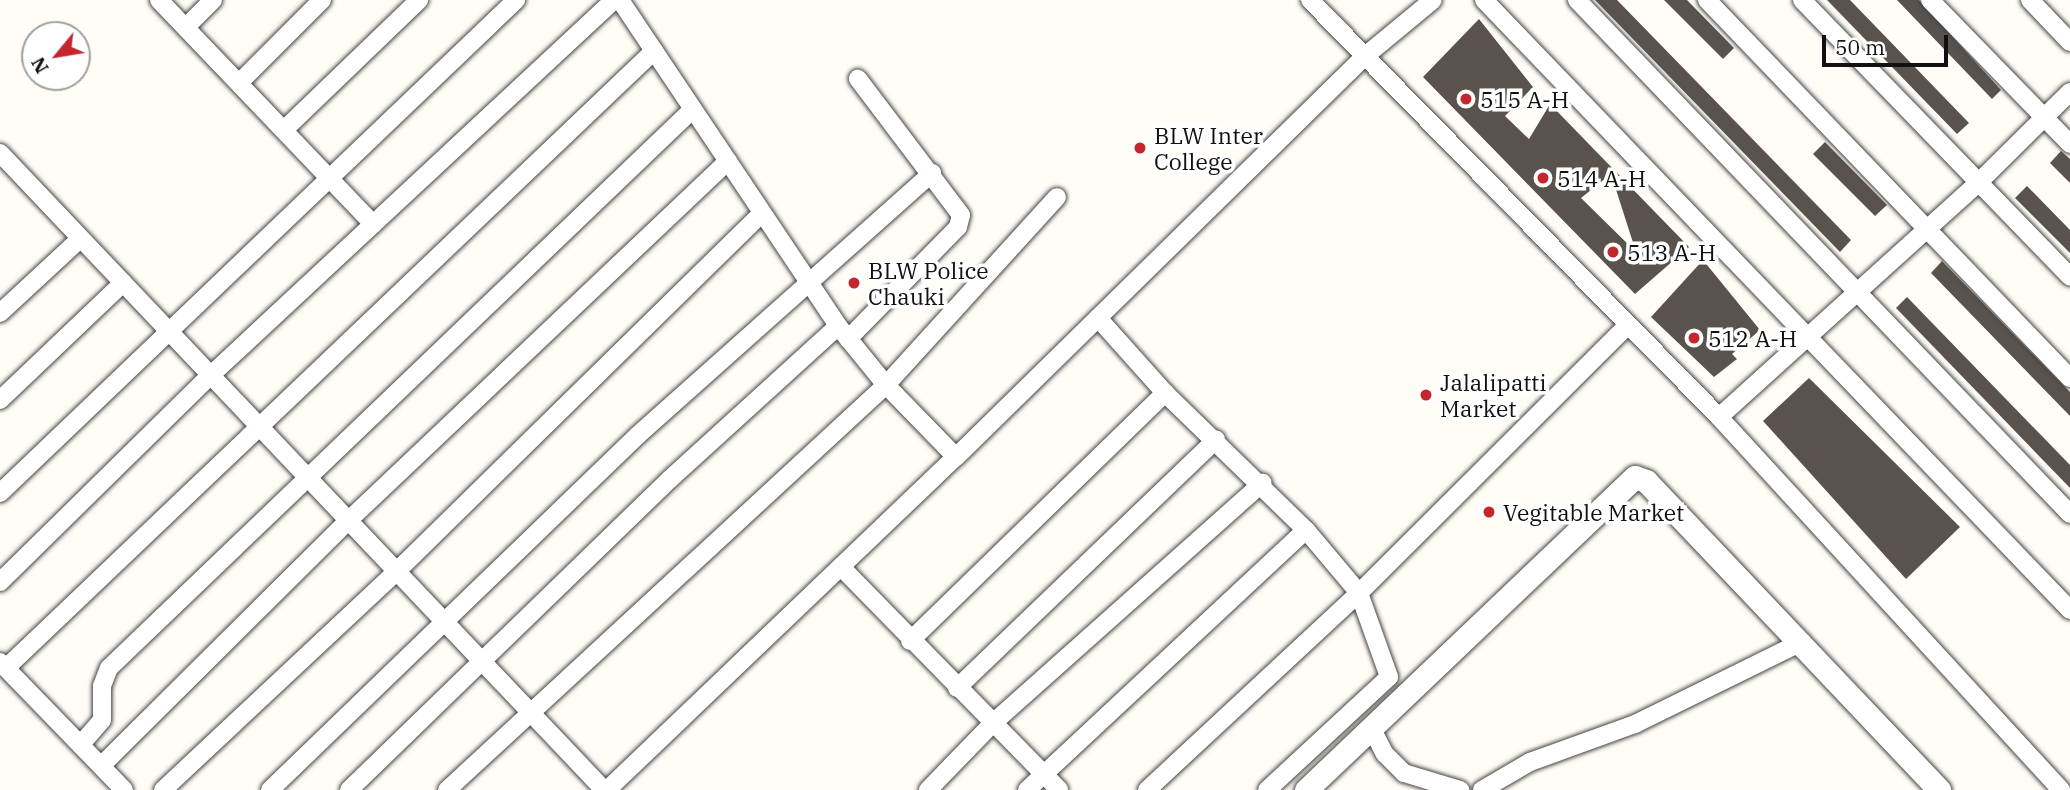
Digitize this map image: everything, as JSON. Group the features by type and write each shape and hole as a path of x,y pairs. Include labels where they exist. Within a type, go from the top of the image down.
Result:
{"street":[{"path":"159,0 286,128 373,224"},
{"path":"186,27 213,0"},
{"path":"240,82 323,0"},
{"path":"286,128 419,0"},
{"path":"0,493 168,331 333,180 516,0"},
{"path":"0,582 211,375 614,0"},
{"path":"620,0 806,282 843,333 886,385 956,457"},
{"path":"1310,0 1719,417 2061,790"},
{"path":"0,152 606,790 956,457 1364,57 1433,0"},
{"path":"1484,0 2070,610"},
{"path":"1577,0 2070,514"},
{"path":"1707,0 2070,378"},
{"path":"1802,0 2070,277"},
{"path":"1930,0 2070,144"},
{"path":"2030,0 2070,42"},
{"path":"124,790 82,743 3,665 653,51"},
{"path":"349,790 670,479 843,333 958,228 961,215 957,204 858,79"},
{"path":"1719,417 1979,182 2070,92"},
{"path":"82,743 102,720 102,686 109,668 692,109"},
{"path":"103,765 349,520 728,161"},
{"path":"270,790 806,282 932,173"},
{"path":"447,790 886,385 1057,197"},
{"path":"163,790 397,571 761,214"},
{"path":"0,313 80,239"},
{"path":"0,400 123,284"},
{"path":"1098,318 1166,393 1262,483 1306,530 1359,593 1372,618 1372,637 1389,677 1387,684 1267,790"},
{"path":"1147,790 1359,593 1628,325"},
{"path":"910,641 1166,393"},
{"path":"957,688 1216,440"},
{"path":"1306,790 1635,477 1646,481 1802,642 1939,790"},
{"path":"928,790 993,723 1262,483"},
{"path":"1027,790 1306,530"},
{"path":"841,567 910,641 1059,790"},
{"path":"1482,790 1530,762 1634,724 1802,642"},
{"path":"1371,727 1385,754 1404,773 1460,790"}],"building":[{"path":"1595,0 1617,0 1851,240 1840,252"},
{"path":"1664,0 1687,0 1734,48 1723,59"},
{"path":"1827,0 1850,0 1969,123 1957,134"},
{"path":"1897,0 1919,0 2001,90 1992,99"},
{"path":"1479,19 1533,87 1505,116 1529,139 1550,104 1689,247 1635,294 1423,77","holes":["1611,174 1636,252 1581,198"]},
{"path":"1825,142 1887,205 1875,216 1813,154"},
{"path":"2061,151 2070,159 2070,183 2050,163"},
{"path":"2027,186 2070,230 2070,253 2015,198"},
{"path":"1703,260 1760,330 1732,354 1737,359 1714,377 1651,317"},
{"path":"1942,261 2070,392 2070,416 1931,273"},
{"path":"1907,297 2070,465 2070,488 1896,308"},
{"path":"1809,378 1960,527 1906,579 1763,421"}],"place":[{"name":"515 A-H","path":"1466,99"},
{"name":"BLW Inter College","path":"1140,148"},
{"name":"514 A-H","path":"1543,178"},
{"name":"513 A-H","path":"1613,252"},
{"name":"BLW Police Chauki","path":"854,283"},
{"name":"512 A-H","path":"1694,338"},
{"name":"Jalalipatti Market","path":"1426,395"},
{"name":"Vegitable Market","path":"1489,512"}]}
